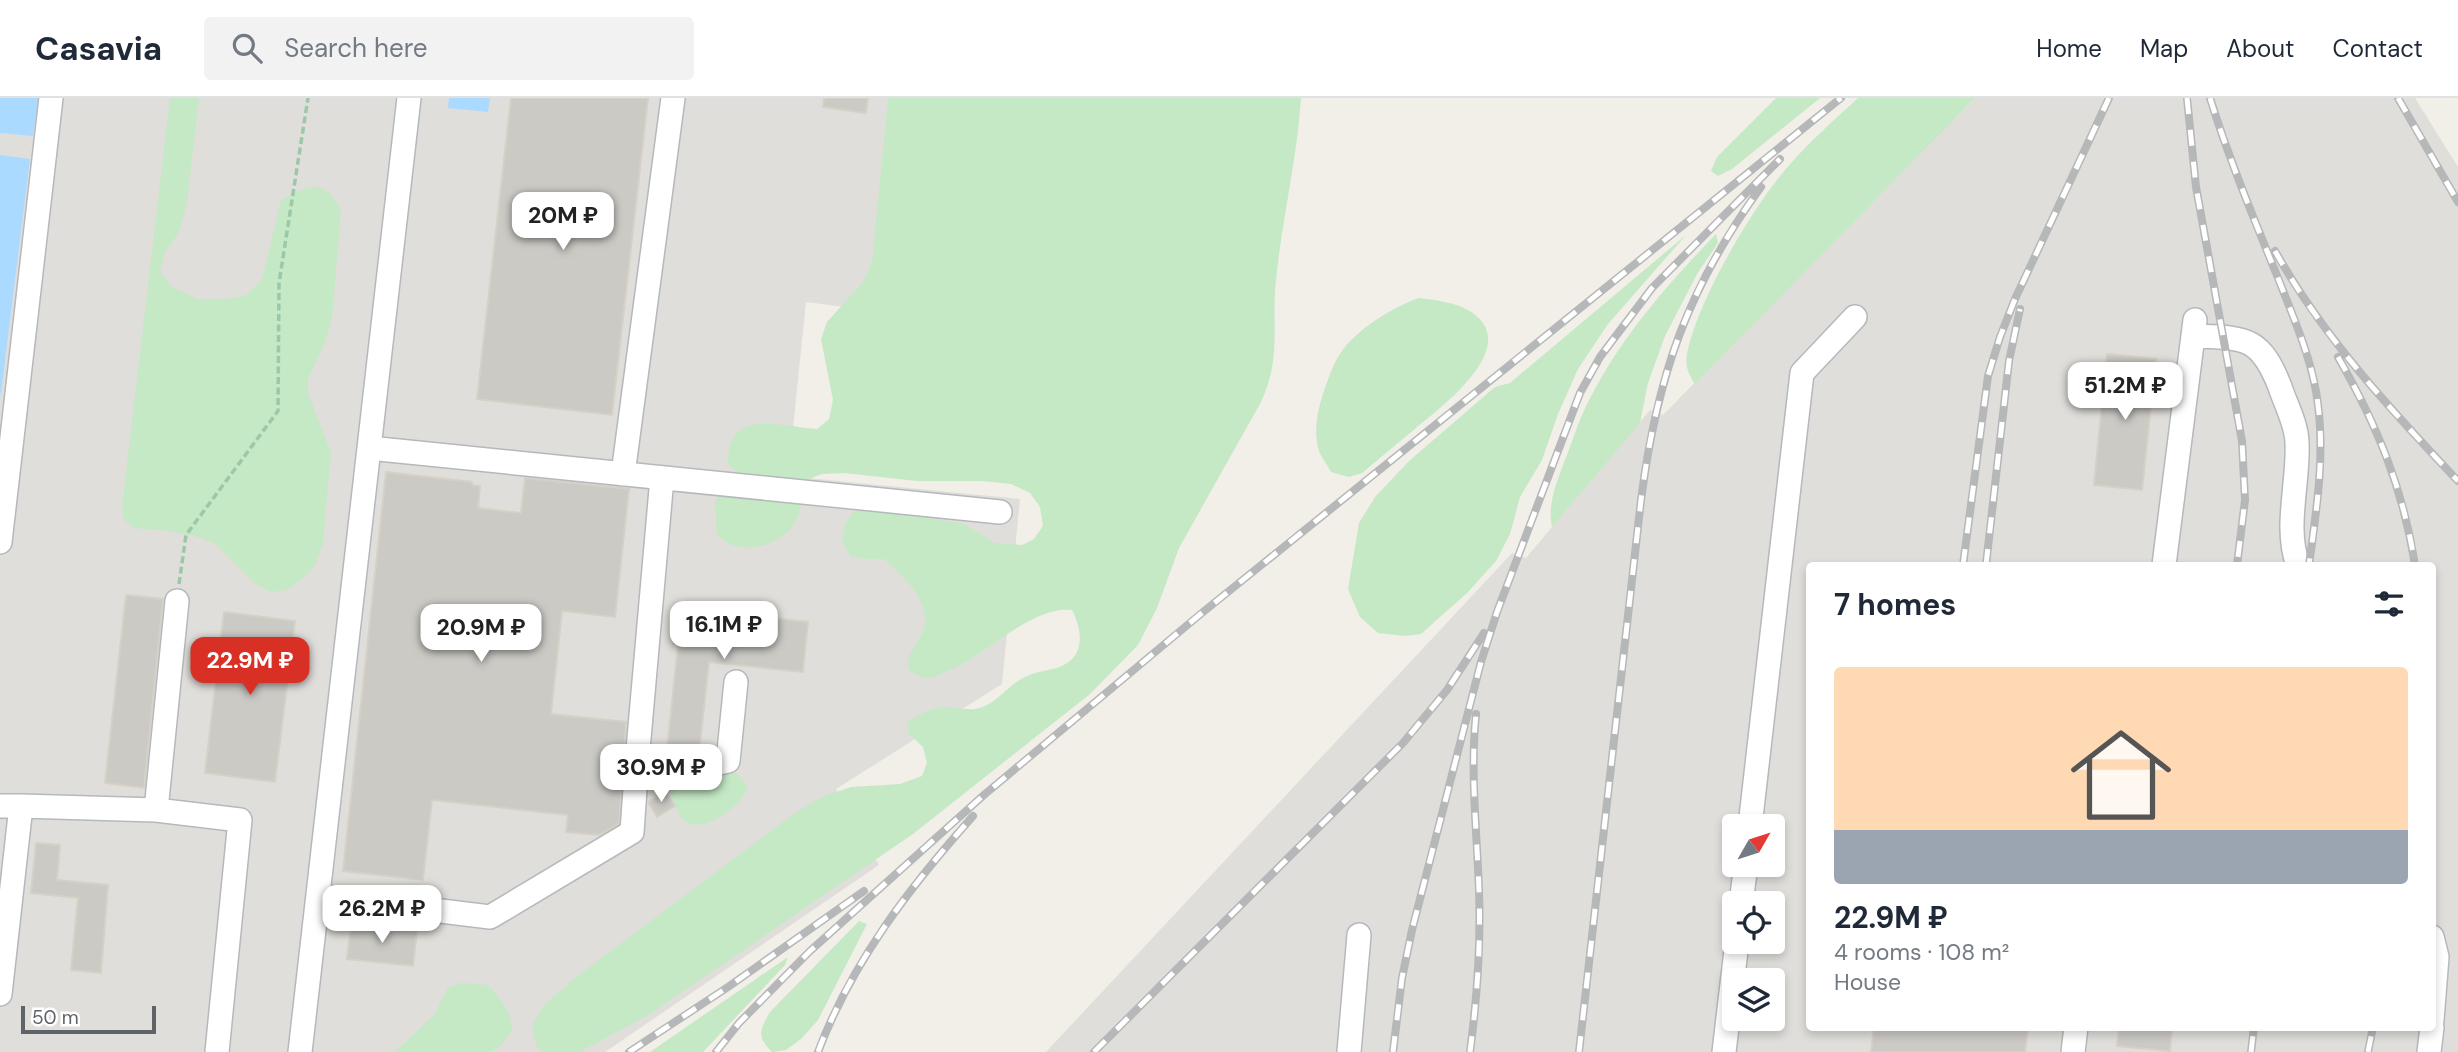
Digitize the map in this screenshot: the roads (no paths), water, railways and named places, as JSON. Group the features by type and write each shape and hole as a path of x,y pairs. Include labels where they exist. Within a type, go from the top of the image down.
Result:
{"lane":[{"path":"0,542 51,98"},
{"path":"300,1052 409,98"},
{"path":"623,474 673,98"},
{"path":"1751,814 1802,373 1855,317"},
{"path":"2164,562 2194,328 2242,339 2259,349 2272,367 2297,440 2292,529 2293,551 2297,562"},
{"path":"369,448 1000,512"},
{"path":"317,895 490,917 632,832 662,478"},
{"path":"156,810 177,601"},
{"path":"637,761 696,768 728,761 736,682"},
{"path":"0,994 11,806 156,810 240,820 218,1052"},
{"path":"1349,1052 1359,935"},
{"path":"1724,1052 1736,954"},
{"path":"2073,1052 2076,1031"},
{"path":"2429,1052 2432,1031"}],"water":[{"path":"0,98 38,98 33,136 0,133"},
{"path":"449,98 490,98 488,112 448,108"},
{"path":"0,155 30,159 1,393 0,393"}],"railway":[{"path":"716,1052 739,1023 810,951 985,794 1203,612 1841,98"},
{"path":"1963,562 1988,376 2000,337 2015,299 2109,98"},
{"path":"2187,98 2196,187 2242,441 2245,500 2237,562"},
{"path":"2210,98 2302,340 2316,389 2321,445 2309,562"},
{"path":"2398,98 2458,202"},
{"path":"1393,1052 1402,978 1412,930 1481,662 1497,612 1580,393 1600,357 1652,288 1780,159"},
{"path":"1579,1052 1641,500 1656,413 1666,373 1695,298 1713,261 1761,187"},
{"path":"2275,251 2314,313 2359,372 2458,481"},
{"path":"1986,562 2009,361 2020,309"},
{"path":"2338,357 2365,407 2387,458 2396,483 2414,562"},
{"path":"1094,1052 1403,743 1447,690 1484,633"},
{"path":"1470,1052 1479,931 1474,780 1476,714"},
{"path":"818,1052 848,987 884,927 973,816"},
{"path":"629,1052 728,987 864,891"},
{"path":"2251,1052 2254,1031"},
{"path":"2368,1052 2372,1031"}]}
